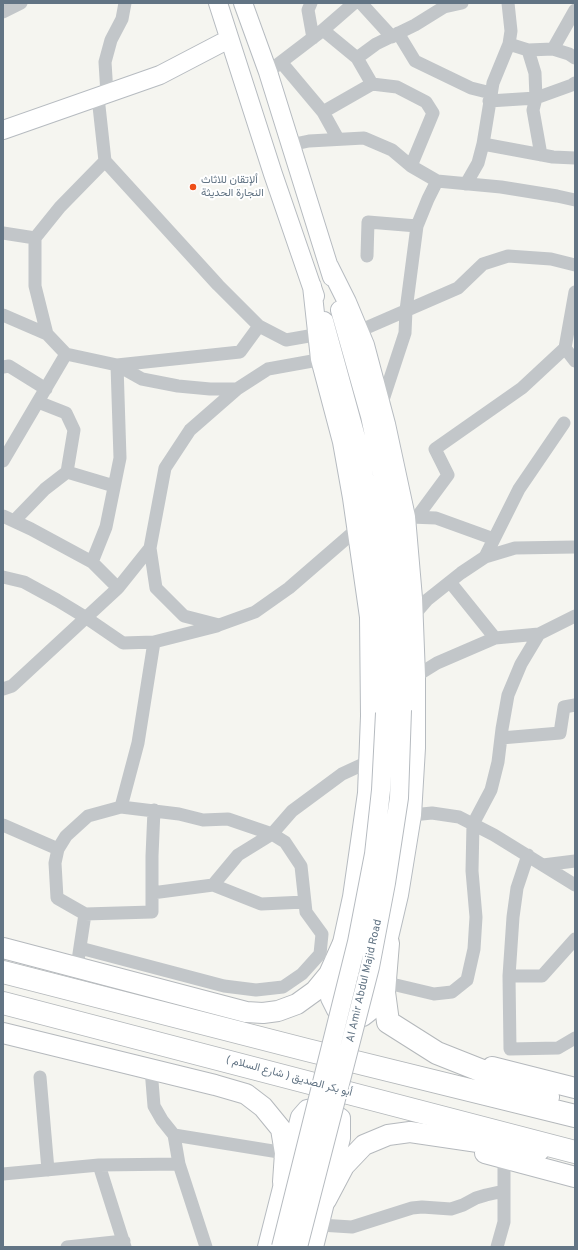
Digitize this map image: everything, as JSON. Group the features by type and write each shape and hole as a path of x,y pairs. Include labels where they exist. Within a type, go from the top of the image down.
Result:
{"highway":[{"path":"388,943 384,992 388,1022 437,1053 575,1108"},
{"path":"3,972 291,1046 575,1116"},
{"name":"( شارع السلام ) أبو بكر الصديق","path":"3,1003 575,1152"}],"main road":[{"path":"218,3 272,174 312,286 328,358 369,617 370,716 367,793 352,897 330,998 336,1010 350,1017 363,1017 372,1010 399,895 412,815 416,748 416,676 411,517 365,345 347,302 329,266"},
{"path":"244,3 274,67 290,145 329,266 370,416 382,474 393,540 401,622 394,712"},
{"path":"3,130 160,75 229,39"},
{"path":"328,358 357,441 374,526 382,588 386,652 394,712"},
{"name":"Al Amir Abdul Majid Road","path":"280,1247 357,942 374,854 394,712"},
{"name":"Al Amir Abdul Majid Road","path":"298,1247 356,1022 371,959 386,883 399,798 394,712"},
{"path":"3,948 246,1012 263,1013 297,1004 315,991 329,974 342,945"},
{"path":"3,1033 246,1094 264,1107 281,1129 285,1153 283,1182"},
{"path":"437,1053 575,1088"},
{"path":"267,1247 300,1117 307,1109 325,1107 342,1118 342,1138 314,1247"},
{"path":"410,1132 504,1159 575,1177"},
{"path":"326,1200 344,1166 364,1145 388,1135 410,1132 575,1157"}],"street":[{"path":"3,12 21,3"},
{"path":"125,3 122,19 111,40 105,62 102,96 105,161 218,285 259,326 286,340 323,333"},
{"path":"311,3 308,10 318,34 356,58 372,84"},
{"path":"338,139 323,112 274,67 318,34 354,3"},
{"path":"361,3 395,35 415,61 490,97 536,98 572,86 575,83"},
{"path":"356,58 376,44 415,25 444,7 462,3"},
{"path":"466,184 478,163 483,144 493,83 509,44 511,32 508,3"},
{"path":"553,49 575,10"},
{"path":"509,44 528,50 553,49 569,54 575,58"},
{"path":"528,50 535,73 536,98 533,110 541,155"},
{"path":"323,112 372,84 397,87 426,102 433,113 411,166"},
{"path":"290,145 309,141 364,138 392,150 411,166 437,181 501,187 575,200"},
{"path":"483,144 541,155 575,158"},
{"path":"47,334 35,286 35,238 60,207 105,161"},
{"path":"381,406 405,333 406,310 417,226 437,181"},
{"path":"367,256 368,222 417,226"},
{"path":"3,233 35,238"},
{"path":"359,331 458,288 483,264 508,256 551,259 575,265"},
{"path":"411,517 448,475 435,449 522,388 565,348 575,292"},
{"path":"3,315 47,334 66,354 117,365 240,352 259,326"},
{"path":"565,348 575,362"},
{"path":"3,461 66,354"},
{"path":"219,625 184,616 156,588 150,548 165,468 190,430 237,389 268,369 328,358"},
{"path":"117,365 142,380 178,386 210,389 237,389"},
{"path":"92,562 106,527 120,458 117,365"},
{"path":"3,367 8,366 46,389"},
{"path":"38,402 66,413 74,430 66,472 9,519 92,562 118,588"},
{"path":"485,557 519,489 564,423"},
{"path":"66,472 114,486"},
{"path":"411,517 436,518 494,539"},
{"path":"3,577 24,582 57,600 123,643 154,642 219,625 255,612 289,588 356,530"},
{"path":"414,615 428,600 450,582 485,557 515,548 575,547"},
{"path":"3,689 12,686 118,588 150,548"},
{"path":"450,582 495,638"},
{"path":"416,676 437,663 495,638 539,634 575,616"},
{"path":"396,985 434,994 452,992 467,980 474,949 476,918 472,871 473,824 491,790 498,762 508,695 521,664 539,634"},
{"path":"122,807 138,743 154,642"},
{"path":"501,738 560,733 564,707 575,705"},
{"path":"213,885 238,855 272,834 292,811 342,774 368,762"},
{"path":"80,948 224,986 256,990 283,987 302,974 320,954 322,934 306,912 301,866 285,842 272,834 228,819 203,820 179,814 154,810 122,807 88,816 66,836 58,849 55,863 56,898 85,914 152,912 154,810"},
{"path":"412,815 432,813 459,817 494,835 575,885"},
{"path":"3,825 58,849"},
{"path":"528,855 517,888 513,917 509,976 510,1049 558,1048 575,1038"},
{"path":"543,865 575,861"},
{"path":"152,893 213,885 261,904 305,902"},
{"path":"77,967 85,914"},
{"path":"509,976 542,976 575,939"},
{"path":"151,1069 154,1106 162,1120 174,1135 179,1164 206,1247"},
{"path":"40,1077 48,1170"},
{"path":"174,1135 285,1153"},
{"path":"497,1247 504,1222 504,1159"},
{"path":"3,1174 99,1165 179,1164"},
{"path":"67,1247 125,1244 99,1165"},
{"path":"320,1225 352,1227 412,1208 422,1207 451,1209 463,1205 480,1196 504,1191"}],"place":[{"name":"ألإتقان للاثاث النجارة الحديثة","path":"193,187"}]}
